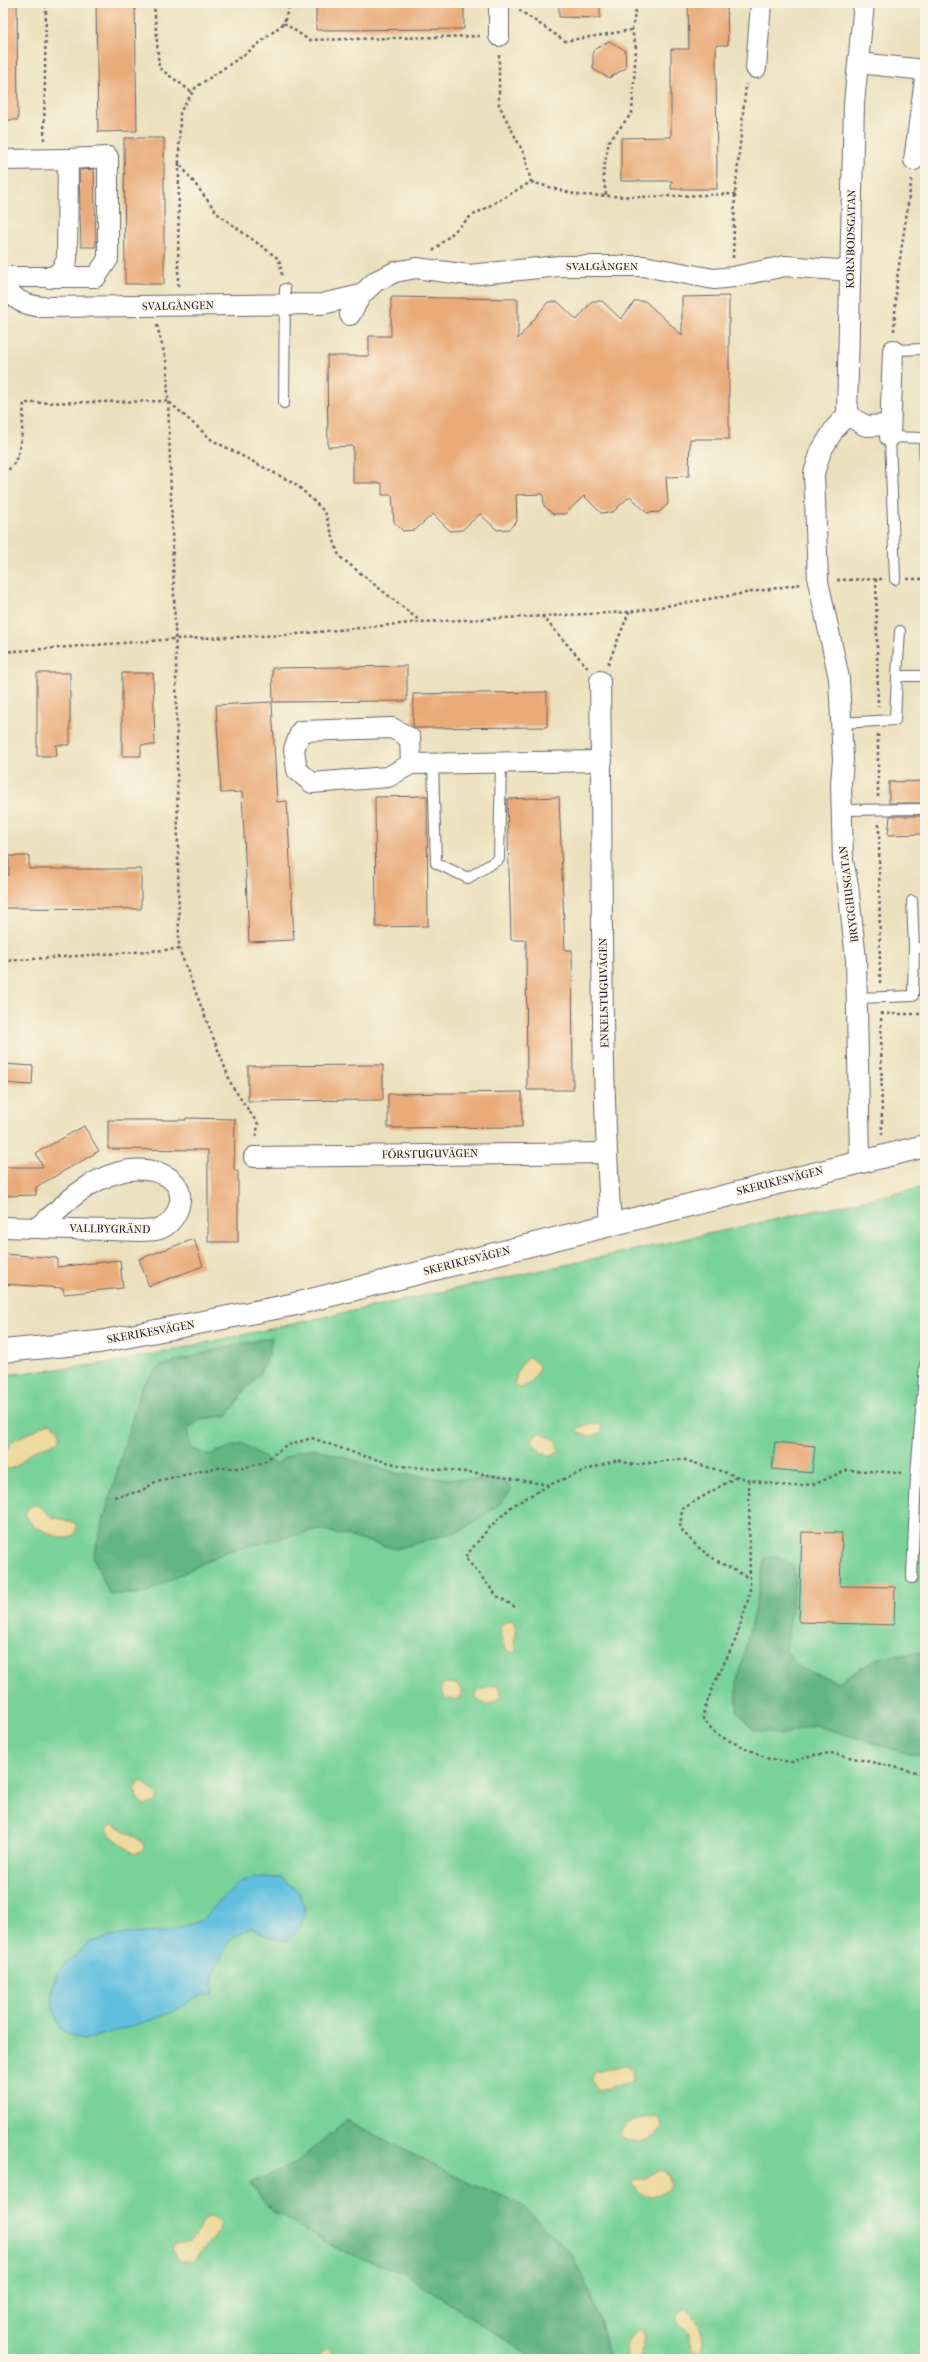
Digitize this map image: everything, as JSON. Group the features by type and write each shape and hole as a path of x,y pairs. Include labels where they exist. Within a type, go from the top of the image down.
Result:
{"street":[{"path":"756,68 761,3"},
{"name":"KORNBODSGATAN","path":"847,415 854,103 864,3"},
{"path":"500,36 506,5"},
{"path":"858,63 925,70"},
{"path":"920,160 925,78"},
{"path":"3,160 108,157 108,259 96,277 3,277"},
{"path":"50,278 60,272 67,260 68,159"},
{"name":"SVALGÅNGEN","path":"350,315 361,295 382,278 394,272 416,268 469,275 559,266 643,266 714,279 733,277 785,266 850,271"},
{"name":"SVALGÅNGEN","path":"3,284 12,296 23,304 42,307 158,306 285,297 322,304 361,295"},
{"path":"818,581 814,473 821,451 835,428 847,415 866,426 890,431 893,350"},
{"name":"BRYGGHUSGATAN","path":"818,581 839,678 843,760 841,810 843,861 848,885 856,960 860,1160"},
{"name":"ENKELSTUGUVÄGEN","path":"600,682 606,1153 611,1225"},
{"path":"410,764 410,738 392,728 301,731 294,749 297,770 312,783 388,777 410,764 433,765 501,762 602,761"},
{"name":"SKERIKESVÄGEN","path":"3,1351 99,1342 202,1323 379,1284 860,1160 925,1146"},
{"name":"FÖRSTUGUVÄGEN","path":"254,1157 606,1153"},
{"name":"VALLBYGRÄND","path":"3,1227 38,1228 159,1230 169,1224 175,1217 179,1208 180,1196 175,1183 163,1175 148,1170 121,1171 87,1186 38,1228"}],"lane":[{"path":"284,403 285,297"},
{"path":"893,350 925,350"},
{"path":"895,579 890,431 924,438 925,467"},
{"path":"841,723 895,720 900,631"},
{"path":"897,676 925,676"},
{"path":"433,765 436,863 468,878 499,859 501,762"},
{"path":"841,810 925,808"},
{"path":"857,998 913,996 914,948 912,901"},
{"path":"914,948 925,948"},
{"path":"912,1578 916,1474 925,1364"}],"path":[{"path":"44,159 46,3"},
{"path":"154,3 159,68 192,92"},
{"path":"178,291 178,163 180,112 196,87 251,50 284,22 290,3"},
{"path":"606,195 603,174 609,141 632,113 636,48 632,30 637,3"},
{"path":"506,5 565,41 632,30"},
{"path":"284,22 308,40 500,36 499,105 525,156 531,182"},
{"path":"733,277 735,194 744,87 756,68"},
{"path":"893,350 897,279 920,160"},
{"path":"178,163 219,215 279,259 285,297"},
{"path":"416,268 470,217 531,182 578,195 641,197 735,194"},
{"path":"158,306 157,325 166,364 168,401 175,639 179,949 232,1086 258,1124 254,1157"},
{"path":"3,472 16,461 20,447 24,403 168,401 212,440 297,485 325,512 339,556 420,622"},
{"path":"3,652 175,639 286,635 420,622 629,612 818,581 876,579 881,1014 925,1014"},
{"path":"909,579 925,579"},
{"path":"542,616 600,682 629,612"},
{"path":"3,961 179,949"},
{"path":"114,1497 142,1491 157,1481 169,1478 215,1468 243,1468 264,1462 285,1446 312,1438 360,1455 402,1466 477,1473 549,1485"},
{"path":"515,1607 497,1596 465,1557 489,1528 512,1506 549,1485 584,1470 618,1460 634,1464 682,1459 749,1480 788,1486 815,1484 847,1470 916,1474"},
{"path":"736,1476 682,1509 680,1528 695,1547 712,1559 749,1579"},
{"path":"749,1480 750,1593 736,1639 714,1684 703,1719 717,1735 769,1759 792,1762 813,1755 831,1753 925,1774"}],"green space":[{"path":"925,1187 925,2359 3,2359 3,1375 113,1363"},
{"path":"272,1337 269,1354 259,1375 241,1394 239,1400 227,1416 201,1419 187,1430 191,1448 208,1455 242,1443 275,1464 297,1451 313,1448 397,1473 449,1479 502,1480 512,1489 502,1502 463,1530 396,1549 320,1529 227,1551 143,1594 109,1594 93,1557 141,1387 160,1366 216,1350"},
{"path":"779,1556 794,1566 795,1579 786,1651 800,1668 838,1682 878,1658 925,1652 925,1756 909,1754 814,1725 780,1735 751,1729 737,1710 737,1681 759,1591 764,1559"},
{"path":"346,2120 469,2183 522,2205 571,2253 594,2302 610,2359 535,2359 401,2272 341,2251 272,2211 250,2183 296,2163"}],"sand":[{"path":"529,1357 539,1365 539,1371 528,1385 520,1388 515,1385 516,1376 521,1365"},
{"path":"49,1423 58,1429 60,1439 30,1453 16,1467 8,1469 3,1465 3,1457 12,1441"},
{"path":"593,1423 602,1425 602,1432 590,1436 577,1432 580,1427"},
{"path":"540,1432 556,1441 559,1451 552,1456 541,1452 531,1441 532,1437"},
{"path":"34,1505 39,1506 52,1517 75,1523 77,1528 75,1533 69,1538 60,1538 33,1526 25,1514 28,1508"},
{"path":"508,1620 513,1621 516,1626 514,1639 516,1649 514,1653 505,1650 500,1633 501,1625"},
{"path":"444,1683 455,1684 461,1689 461,1696 454,1700 445,1698 440,1690"},
{"path":"492,1685 498,1686 502,1696 499,1699 492,1703 486,1704 476,1699 476,1693"},
{"path":"141,1781 158,1795 156,1802 145,1805 140,1802 134,1789"},
{"path":"113,1823 143,1843 144,1849 141,1852 134,1854 109,1834 107,1828"},
{"path":"620,2066 627,2066 632,2070 633,2079 627,2083 598,2090 592,2080 594,2073"},
{"path":"653,2117 658,2118 662,2127 648,2139 635,2142 619,2136 621,2131 628,2123"},
{"path":"660,2170 669,2174 671,2187 666,2191 650,2196 644,2195 635,2189 632,2184 634,2179 646,2179"},
{"path":"215,2217 221,2224 218,2231 196,2259 192,2261 180,2261 172,2251 174,2244 192,2240 205,2219"},
{"path":"682,2309 686,2309 690,2313 700,2328 703,2340 702,2352 693,2351 688,2332 680,2326 676,2320 677,2313"},
{"path":"638,2331 642,2331 645,2337 640,2359 626,2359 626,2350 629,2339"},
{"path":"326,2349 333,2355 332,2359 317,2359 321,2352"}],"water":[{"path":"262,1877 281,1878 300,1893 305,1910 300,1928 287,1941 273,1938 251,1927 230,1939 212,1976 214,1993 196,1998 176,2010 159,2017 127,2028 83,2040 61,2030 53,2010 52,1990 57,1972 90,1942 124,1934 168,1932 200,1921 240,1882"}],"building":[{"path":"3,3 17,3 18,120 3,120"},
{"path":"96,3 135,3 137,131 98,132"},
{"path":"316,3 464,3 464,29 316,30"},
{"path":"559,3 600,3 600,18 559,17"},
{"path":"688,3 727,3 728,45 716,45 717,189 671,189 672,181 621,181 621,138 671,137 671,49 689,49"},
{"path":"609,41 625,50 626,68 609,78 593,69 593,51"},
{"path":"124,138 164,138 164,284 125,284"},
{"path":"94,169 96,247 81,247 79,170"},
{"path":"729,296 729,439 690,439 689,476 666,477 668,504 659,512 647,513 630,496 613,512 601,513 584,496 565,514 553,514 544,506 543,494 516,495 517,521 509,529 497,530 480,514 462,530 450,531 433,514 415,530 403,531 394,522 392,495 382,495 382,483 353,483 353,446 328,447 327,356 369,356 369,336 391,336 391,297 518,299 518,339 548,302 558,302 577,320 592,301 602,301 621,319 635,301 645,301 682,335 682,297"},
{"path":"407,666 407,701 273,702 272,668"},
{"path":"37,673 70,673 70,745 56,745 57,756 37,756"},
{"path":"122,673 153,673 155,745 141,745 141,756 122,756"},
{"path":"547,692 547,727 416,728 413,726 413,694"},
{"path":"272,702 277,802 287,801 294,940 249,942 242,792 221,793 216,705"},
{"path":"925,781 925,803 889,803 889,782"},
{"path":"427,796 428,926 376,927 375,797"},
{"path":"559,797 565,950 572,950 573,1090 527,1090 526,940 511,940 507,799"},
{"path":"890,816 925,816 925,834 888,835"},
{"path":"9,856 29,856 29,869 141,869 141,909 3,908 3,875 9,875"},
{"path":"3,1064 33,1066 32,1085 3,1083"},
{"path":"383,1065 383,1100 248,1101 248,1066"},
{"path":"522,1092 522,1127 388,1128 388,1094"},
{"path":"186,1118 235,1119 234,1171 238,1171 238,1242 208,1242 208,1150 108,1149 108,1120 186,1120"},
{"path":"84,1126 99,1151 36,1187 36,1195 3,1196 3,1167 43,1167 36,1153"},
{"path":"194,1239 203,1266 149,1286 139,1259"},
{"path":"3,1254 57,1258 57,1267 120,1260 123,1288 64,1294 63,1288 3,1284"},
{"path":"775,1442 815,1446 812,1473 772,1469"},
{"path":"802,1532 842,1533 840,1586 895,1587 894,1625 799,1622"}]}
